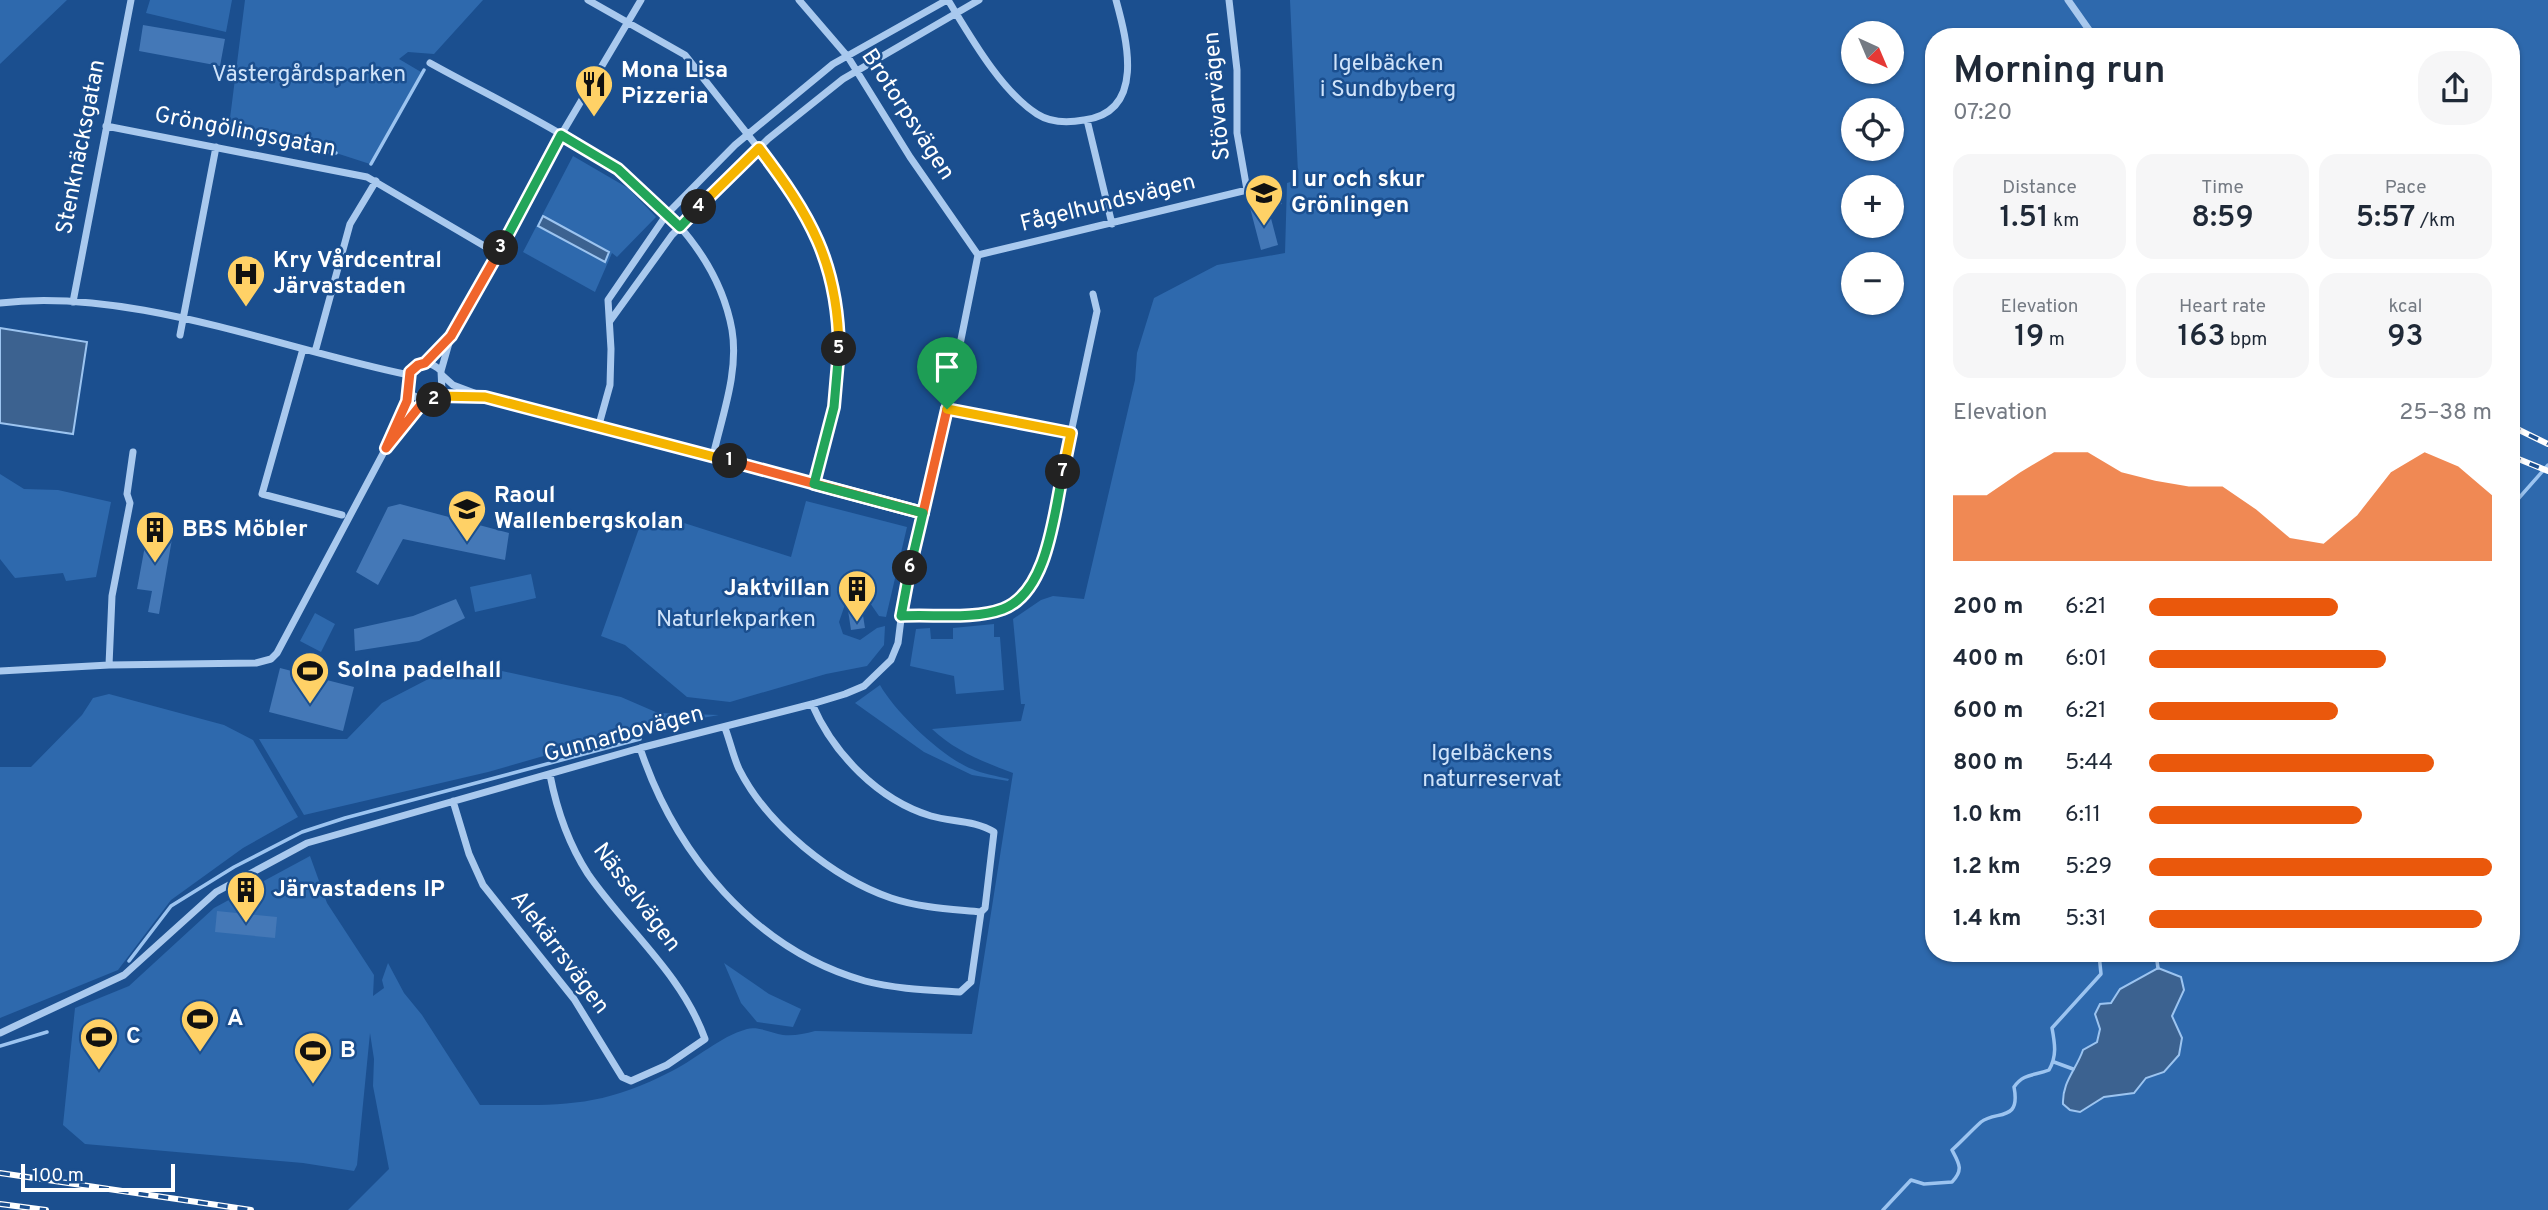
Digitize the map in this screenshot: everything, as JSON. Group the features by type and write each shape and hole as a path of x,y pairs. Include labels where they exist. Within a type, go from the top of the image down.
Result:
{"street":[{"name":"Stenknäcksgatan","path":"73,302 131,0"},
{"path":"587,0 685,55 786,183 808,219 822,249 837,302 839,357 834,407 814,484"},
{"path":"425,363 451,336 561,135 641,0"},
{"name":"Brotorpsvägen","path":"799,0 848,57 910,157 978,255"},
{"path":"598,428 610,385 608,300 667,214 749,134 825,71 947,0 1006,85 1036,113 1064,122 1087,120 1101,116 1115,104 1124,91 1129,64 1126,38 1116,0"},
{"path":"610,321 680,227 759,148 835,85 979,0"},
{"name":"Stövarvägen","path":"1229,0 1237,70 1237,132 1247,190"},
{"path":"2068,0 2088,28"},
{"path":"430,63 618,169 680,227 704,257 732,331 731,382 713,456"},
{"path":"1087,120 1112,224"},
{"name":"Gröngölingsgatan","path":"106,126 335,169 376,181 498,254"},
{"path":"180,335 216,147"},
{"path":"315,352 350,224 376,181"},
{"name":"Fågelhundsvägen","path":"978,255 1247,190"},
{"name":"Gunnarbovägen","path":"0,1032 75,1000 124,975 216,892 307,843 640,748 811,704 863,686 891,660 898,643 905,587 947,409 978,255"},
{"path":"901,616 977,613 1003,609 1021,597 1034,580 1042,561 1097,311 1093,294"},
{"path":"0,303 112,304 409,375"},
{"path":"439,396 451,336"},
{"path":"303,349 262,494 342,515"},
{"path":"0,671 109,665 256,663 271,659 277,653 386,448 407,401 409,375 415,366 425,363 435,365 453,385 485,397 923,513"},
{"path":"409,389 416,399 426,402"},
{"path":"386,448 426,402 439,396 485,397"},
{"path":"947,409 1071,433"},
{"path":"109,665 112,596 130,503 127,494 133,452"},
{"path":"640,748 662,806 698,863 733,904 786,945 854,977 905,989 960,992 971,982 981,912 985,908 994,832 985,826 931,816 903,804 880,789 854,766 824,732 811,704"},
{"path":"726,728 737,766 747,783 793,840 821,861 890,897 925,907 981,912"},
{"name":"Nässelvägen","path":"550,775 565,831 587,873 668,974 697,1017 705,1039"},
{"name":"Alekärrsvägen","path":"453,800 469,854 483,885 574,999 622,1077 631,1081 667,1065 705,1039"}],"green space":[{"path":"0,0 67,0 0,64"},
{"path":"150,0 232,0 226,32 146,13"},
{"name":"Västergårdsparken","path":"245,0 483,0 434,54 408,52 399,59 421,72 370,164 336,153 228,134"},
{"name":"Igelbäckens naturreservat","path":"1290,0 2548,0 2548,1210 348,1210 389,1169 373,1086 374,1059 370,1033 357,1165 354,1171 303,1163 85,1144 63,1125 75,1008 129,986 214,908 310,856 327,903 374,975 373,996 384,988 382,980 388,963 404,993 422,1015 480,1105 578,1102 622,1092 672,1071 727,1037 751,1028 787,1035 815,1031 972,1034 1013,773 960,750 932,729 1021,721 1025,704 1021,704 1013,619 1041,600 1053,596 1084,599 1135,380 1137,353 1154,298 1217,265 1285,253 1287,183 1297,180 1298,173"},
{"path":"573,156 628,188 656,217 617,257 612,253 595,292 523,252","holes":["543,216 609,251 605,261 538,227"]},
{"path":"0,474 24,489 58,490 111,502 96,577 66,581 63,573 15,578 0,559"},
{"name":"Naturlekparken","path":"806,501 907,527 886,617 879,616 870,603 859,601 850,590 839,622 843,634 860,640 877,628 885,626 884,645 867,666 826,674 730,702 687,697 625,645 601,636 643,517 681,522 791,557"},
{"path":"531,574 536,598 475,612 470,587"},
{"path":"315,613 335,624 321,652 300,641"},
{"path":"994,624 994,637 1000,637 1004,690 956,694 954,676 910,666 916,629 930,628 931,639 953,639 953,628"},
{"path":"479,666 621,697 658,713 719,715 634,730 488,772 304,815 259,739 347,739 382,703 438,674"},
{"path":"880,685 908,721 934,745 972,769 1009,779 1008,781 972,775 924,752 855,703"},
{"path":"109,694 224,725 253,740 298,817 243,848 171,900 118,970 0,1018 0,767 31,767 82,715 93,698"},
{"path":"724,963 769,994 801,1009 793,1027 757,1022 741,1003"}],"shaded area":[{"path":"543,216 609,252 605,262 538,226"},
{"path":"0,328 87,342 73,434 0,423"},
{"path":"2158,968 2181,977 2184,990 2172,1016 2182,1038 2179,1055 2164,1072 2146,1078 2134,1093 2104,1097 2080,1112 2070,1110 2063,1104 2063,1096 2083,1050 2097,1042 2100,1029 2095,1014 2100,1004 2111,1003 2120,989"}],"building":[{"path":"143,25 225,39 220,66 139,51"},
{"name":"I ur och skur Grönlingen","path":"1280,196 1282,204 1268,207 1278,245 1261,250 1249,204"},
{"name":"Raoul Wallenbergskolan","path":"400,504 509,533 505,560 403,539 378,585 356,572 388,507"},
{"name":"BBS Möbler","path":"147,535 172,539 159,614 148,612 152,591 137,589"},
{"path":"456,599 465,618 419,641 355,651 354,629 413,616"},
{"name":"Jaktvillan","path":"862,609 865,628 851,630 848,610"},
{"name":"Solna padelhall","path":"280,668 354,687 343,731 269,712"},
{"name":"Järvastadens IP","path":"217,911 277,917 275,938 215,932"}],"waterway":[{"path":"371,164 424,70"},
{"path":"236,136 336,153"},
{"path":"2520,497 2548,465"},
{"path":"129,961 171,906 234,867 302,832 640,739"},
{"path":"1883,1210 1911,1180 1924,1184 1952,1182 1958,1174 1959,1166 1952,1150 1981,1122 2011,1111 2014,1106 2014,1087 2022,1079 2049,1070 2055,1050 2052,1028 2101,974 2100,962"},
{"path":"2157,962 2158,968"},
{"path":"0,1046 47,1032"},
{"path":"2054,1062 2073,1069"}],"railway":[{"path":"2520,430 2548,444"},
{"path":"2520,460 2548,471"},
{"path":"0,1173 251,1210"},
{"path":"0,1204 46,1210"}],"place":[{"name":"Mona Lisa Pizzeria","path":"594,118"},
{"name":"I ur och skur Grönlingen","path":"1264,227"},
{"name":"Kry Vårdcentral Järvastaden","path":"246,308"},
{"name":"Raoul Wallenbergskolan","path":"467,543"},
{"name":"BBS Möbler","path":"155,564"},
{"name":"Jaktvillan","path":"857,623"},
{"name":"Solna padelhall","path":"310,705"},
{"name":"Järvastadens IP","path":"246,924"},
{"name":"A","path":"200,1053"},
{"name":"C","path":"99,1071"},
{"name":"B","path":"313,1085"}],"route":[{"path":"947,409 923,513 485,397 439,396 426,402 386,448 407,401 410,372 425,363 451,336 561,135 618,169 680,227 759,148 786,183 822,249 837,302 839,357 834,407 814,484 923,513 905,587 901,616 977,613 1003,609 1021,597 1034,580 1049,536 1071,433 947,409"}],"park label":[{"name":"Igelbäcken i Sundbyberg","path":"1388,77"}]}
